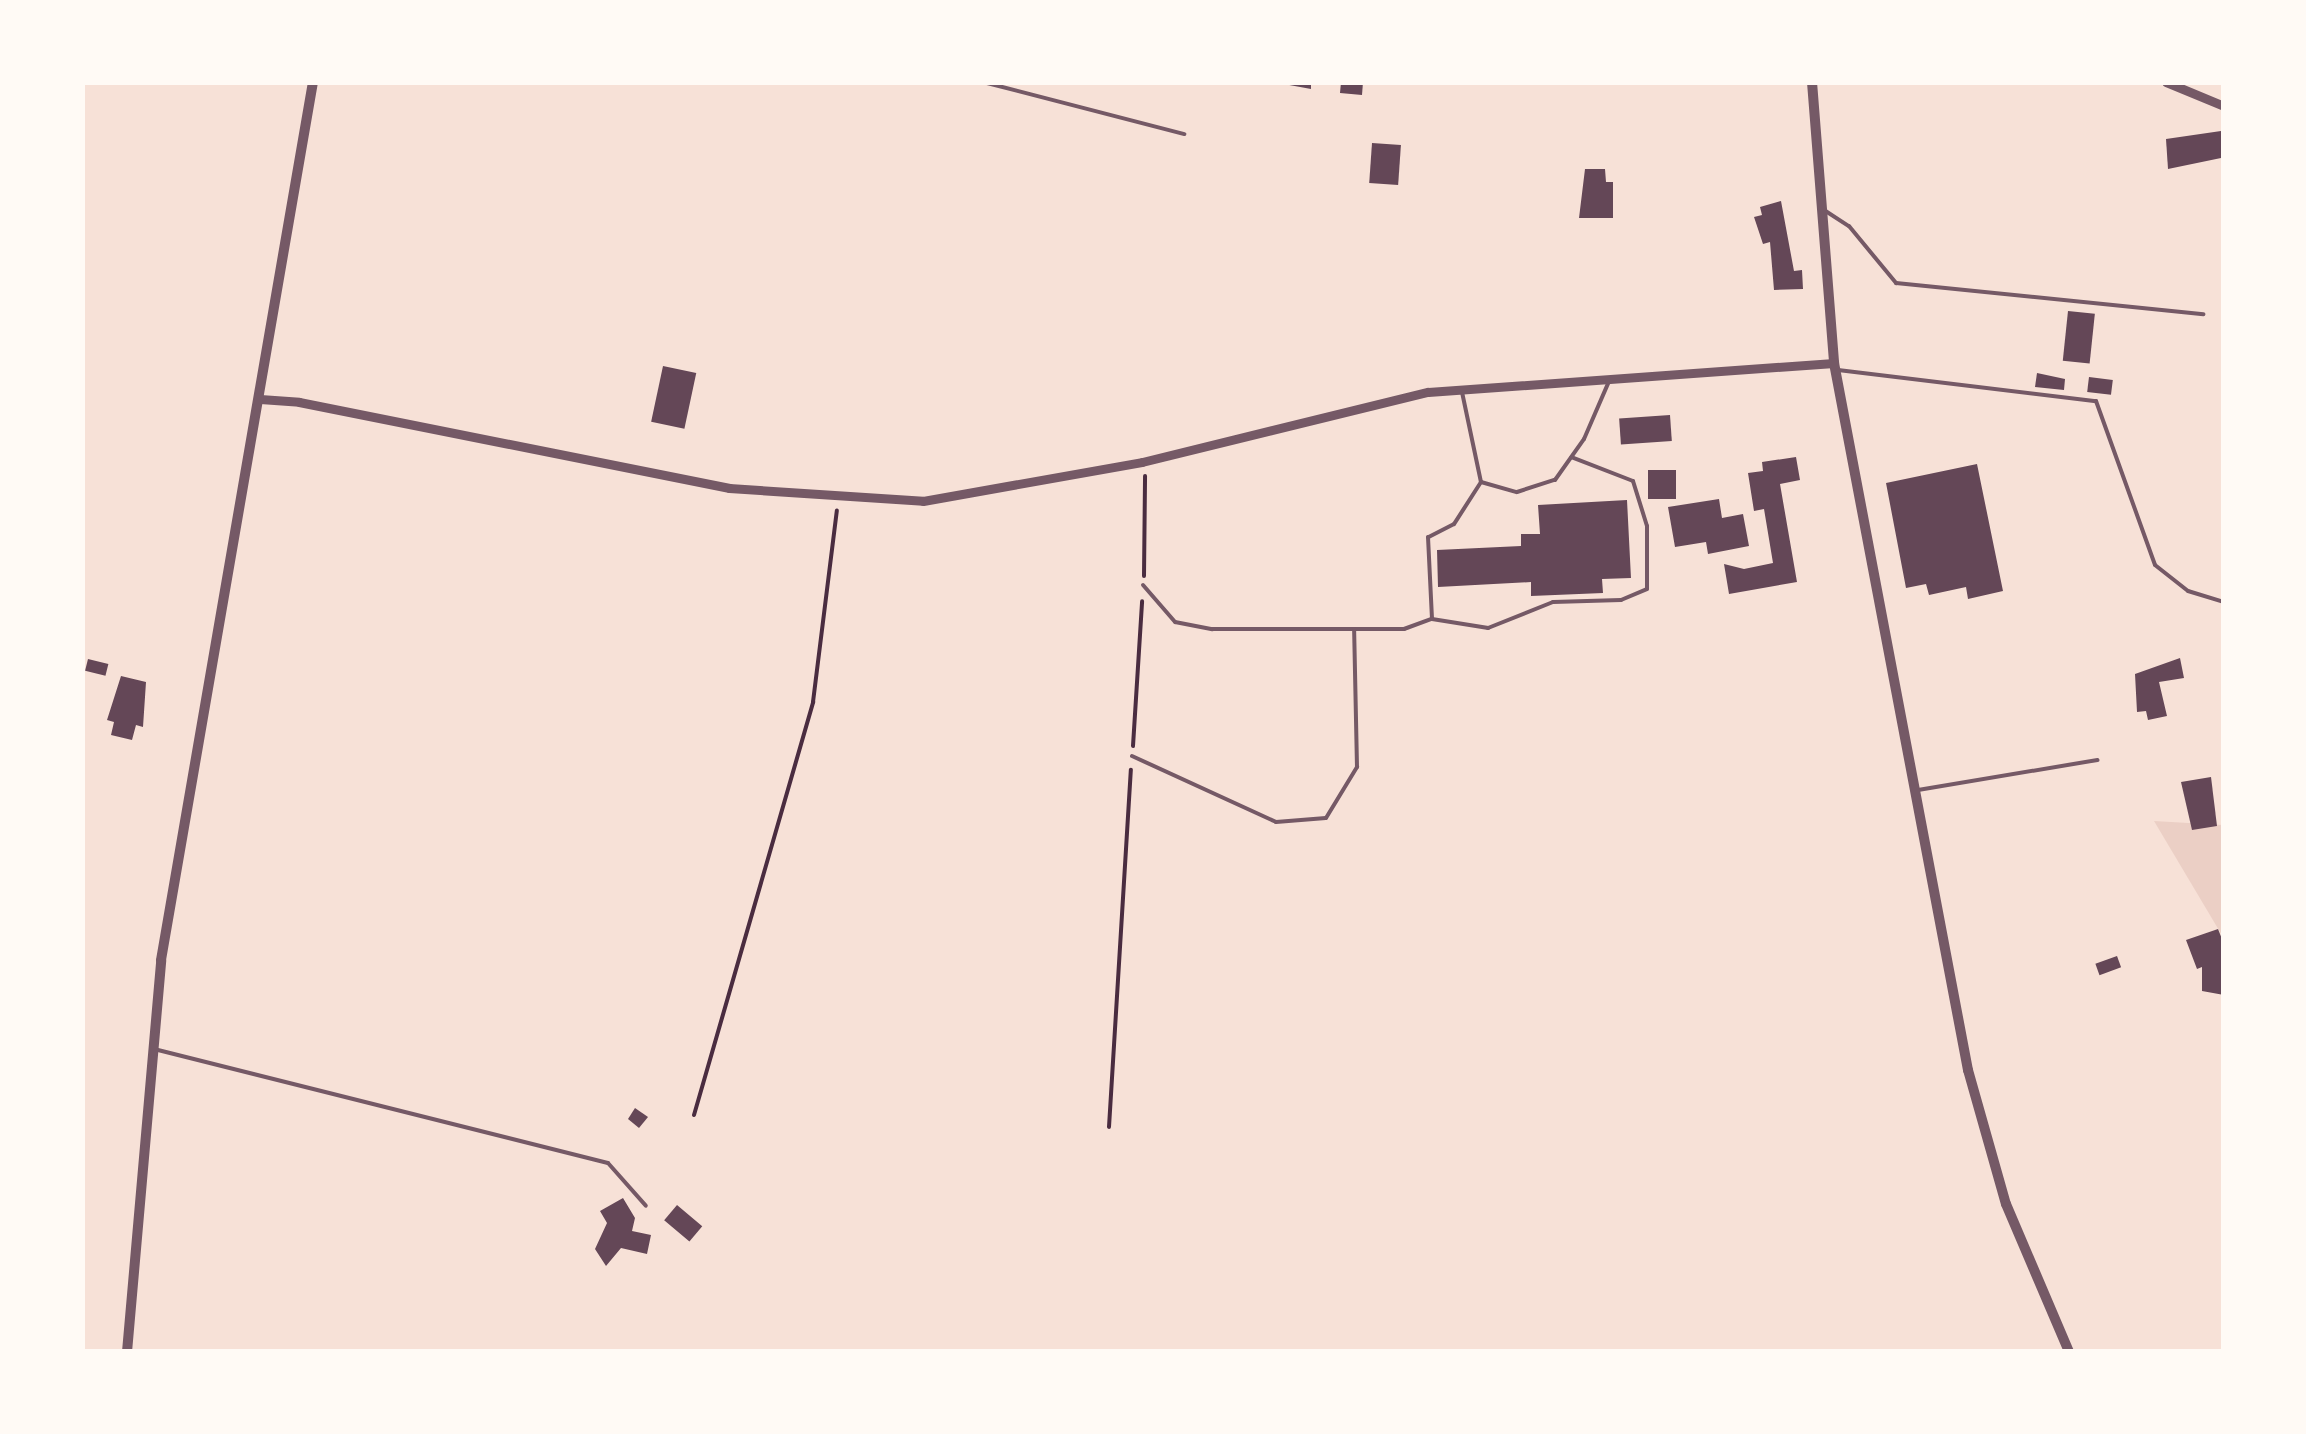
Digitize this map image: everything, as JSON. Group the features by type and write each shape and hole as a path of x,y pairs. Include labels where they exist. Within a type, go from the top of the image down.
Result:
{"street":[{"path":"127,1352 161,960 312,82"},
{"path":"1812,82 1834,366 1980,1122 2006,1204 2069,1352"},
{"path":"2166,82 2224,106"},
{"path":"260,400 299,402 729,488 924,501 1142,462 1462,390 1834,366"}],"lane":[{"path":"983,82 1184,134"},
{"path":"1824,210 1850,226 1896,283 2202,314"},
{"path":"1834,366 2096,401 2155,565 2188,591 2224,602"},
{"path":"1481,482 1518,492 1555,480 1571,458 1610,379"},
{"path":"1432,619 1428,538 1454,524 1481,482 1462,390"},
{"path":"1143,585 1175,622 1212,629 1404,629 1432,619 1488,628 1553,602 1621,600 1647,589 1647,526 1633,481 1571,458"},
{"path":"1132,756 1276,822 1326,818 1357,767 1354,629"},
{"path":"1918,790 2098,760"},
{"path":"154,1049 608,1163 646,1206"}],"path":[{"path":"1109,1126 1149,497 1142,462"},
{"path":"694,1115 813,702 839,495"}],"shaded area":[{"path":"2154,821 2223,825 2223,937"}],"building":[{"path":"1273,82 1311,82 1311,89"},
{"path":"1341,82 1363,82 1362,95 1340,93"},
{"path":"2221,131 2221,158 2168,169 2166,139"},
{"path":"1372,143 1401,145 1398,185 1369,183"},
{"path":"1585,169 1605,169 1606,182 1613,182 1613,218 1579,218"},
{"path":"1781,201 1794,271 1802,270 1803,289 1774,290 1770,242 1763,244 1754,217 1762,215 1760,207"},
{"path":"2068,311 2095,314 2090,364 2063,361"},
{"path":"663,366 696,373 684,429 651,422"},
{"path":"2037,373 2065,379 2064,390 2035,387"},
{"path":"2089,377 2113,380 2111,395 2087,392"},
{"path":"1670,415 1672,441 1621,444 1619,419"},
{"path":"1796,457 1800,480 1780,484 1797,582 1729,594 1724,564 1744,569 1773,563 1764,509 1754,511 1748,473 1763,471 1762,462"},
{"path":"1977,464 2003,591 1968,599 1966,587 1929,595 1926,584 1906,588 1886,483"},
{"path":"1648,470 1676,470 1676,499 1648,499"},
{"path":"1719,499 1722,518 1743,514 1749,546 1708,554 1706,542 1675,547 1668,507"},
{"path":"1627,500 1631,578 1602,579 1603,593 1531,596 1531,582 1438,587 1437,550 1521,546 1521,534 1540,534 1538,505"},
{"path":"2180,658 2184,678 2159,682 2167,716 2148,720 2146,711 2137,712 2135,674"},
{"path":"88,659 108,664 105,676 85,671"},
{"path":"121,676 146,682 143,727 136,725 132,740 111,735 114,722 107,720"},
{"path":"2211,777 2217,826 2192,830 2181,782"},
{"path":"2218,929 2224,944 2224,995 2202,991 2202,967 2197,969 2186,940"},
{"path":"2117,956 2121,967 2099,975 2095,964"},
{"path":"635,1108 648,1117 639,1128 628,1119"},
{"path":"623,1198 635,1218 632,1231 651,1235 647,1254 621,1248 606,1266 595,1249 607,1223 600,1211"},
{"path":"677,1205 702,1226 689,1242 664,1220"}]}
